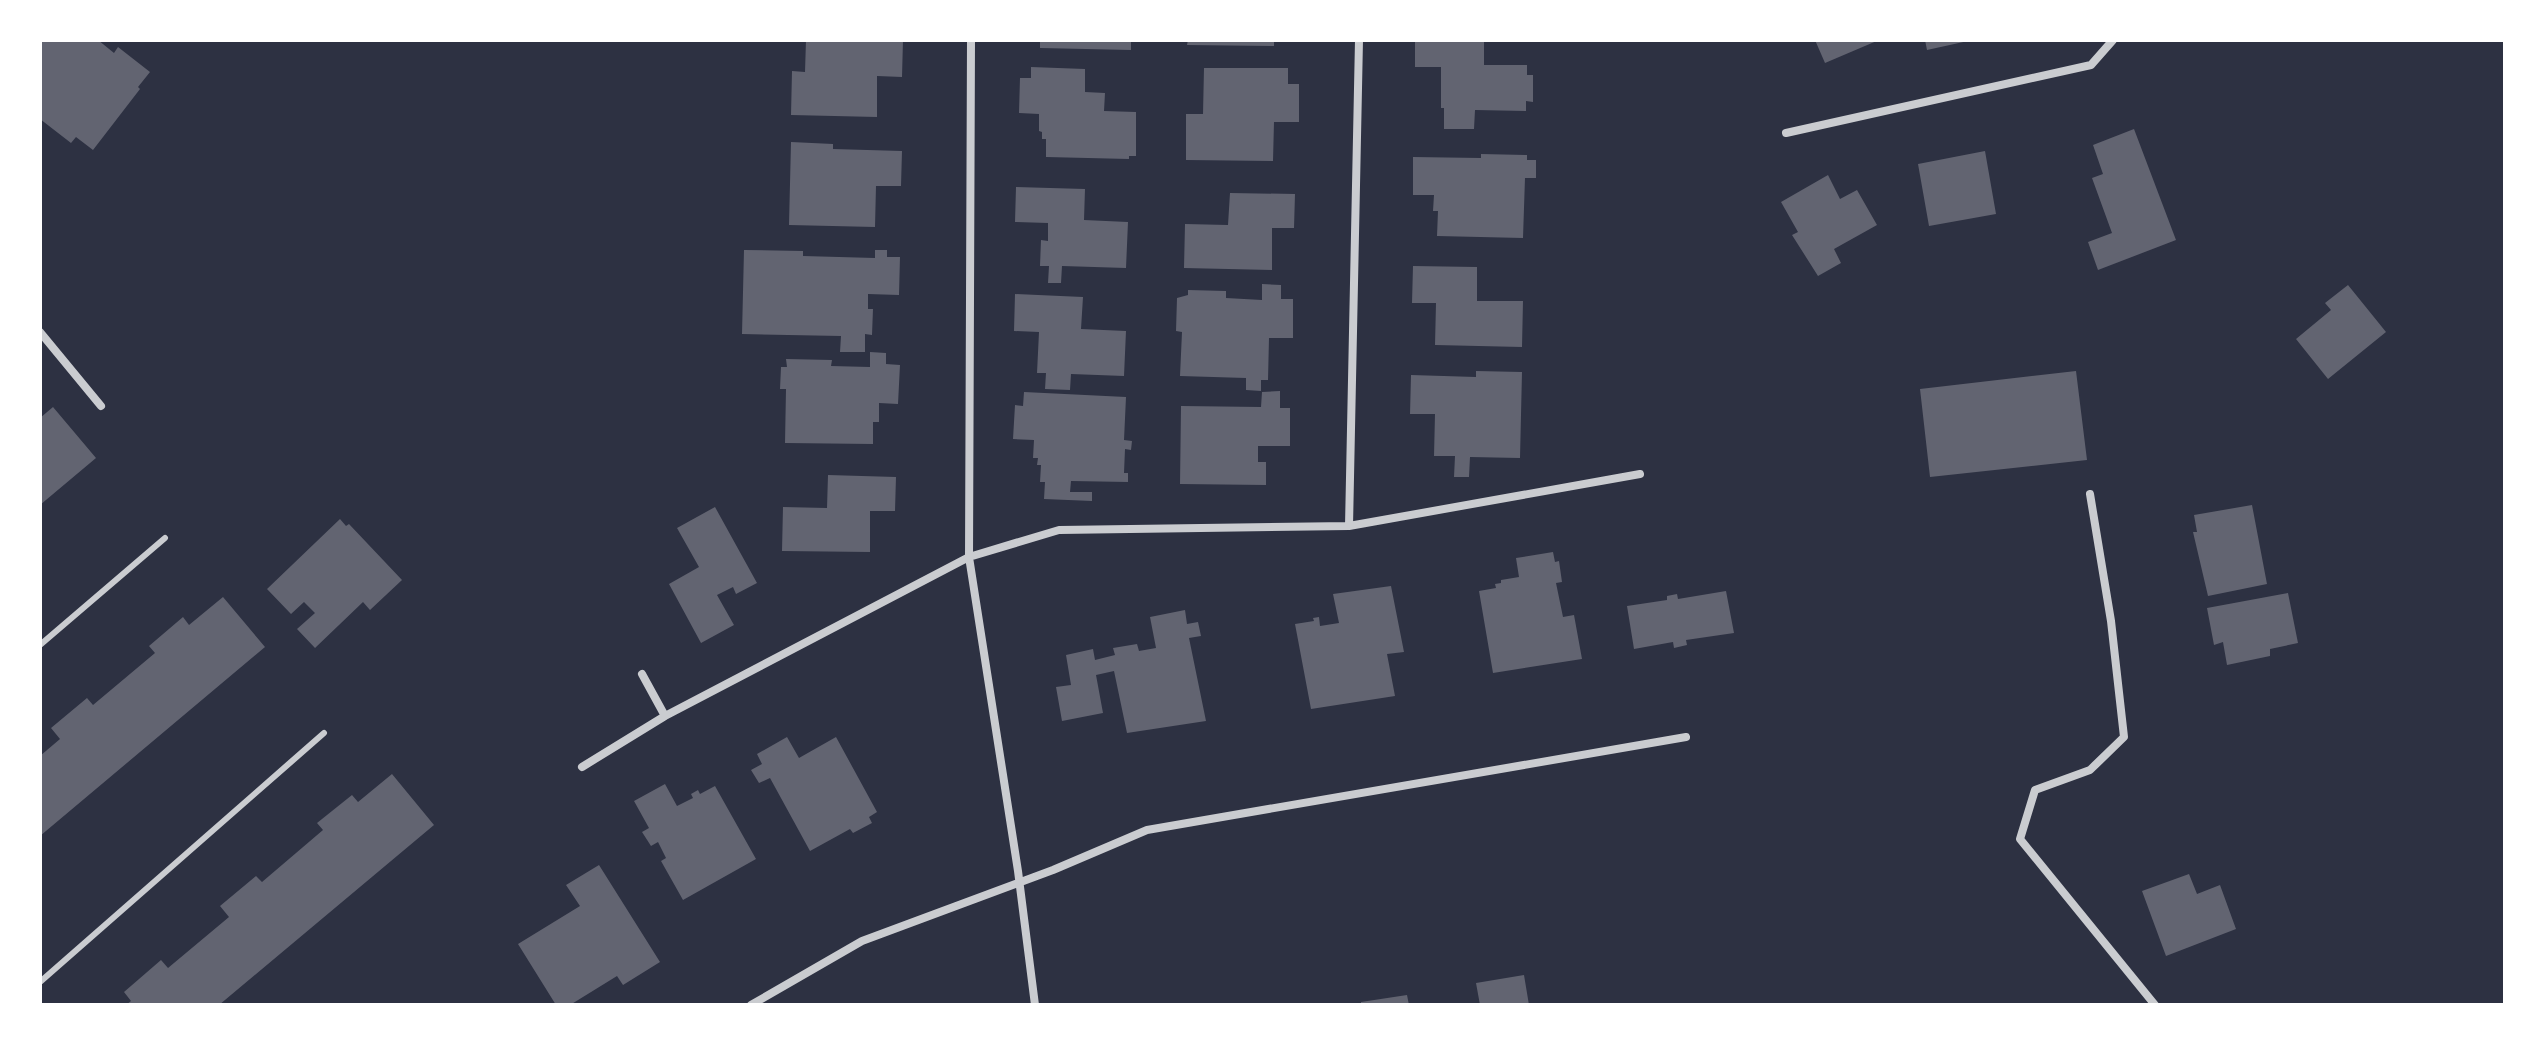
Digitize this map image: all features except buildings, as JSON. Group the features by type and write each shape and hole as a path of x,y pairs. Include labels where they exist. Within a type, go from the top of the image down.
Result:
{"street":[{"path":"971,40 969,557 1018,871 1035,1005"},
{"path":"1349,526 1359,40"},
{"path":"1786,133 2091,65 2113,40"},
{"path":"40,332 101,406"},
{"path":"582,767 665,716 969,557 1059,530 1349,526 1640,474"},
{"path":"2090,494 2111,621 2124,737 2090,770 2035,790 2020,839 2155,1005"},
{"path":"642,674 665,716"},
{"path":"751,1005 862,941 1019,883 1147,830 1686,737"}],"lane":[{"path":"40,645 165,538"},
{"path":"40,982 324,733"}]}
